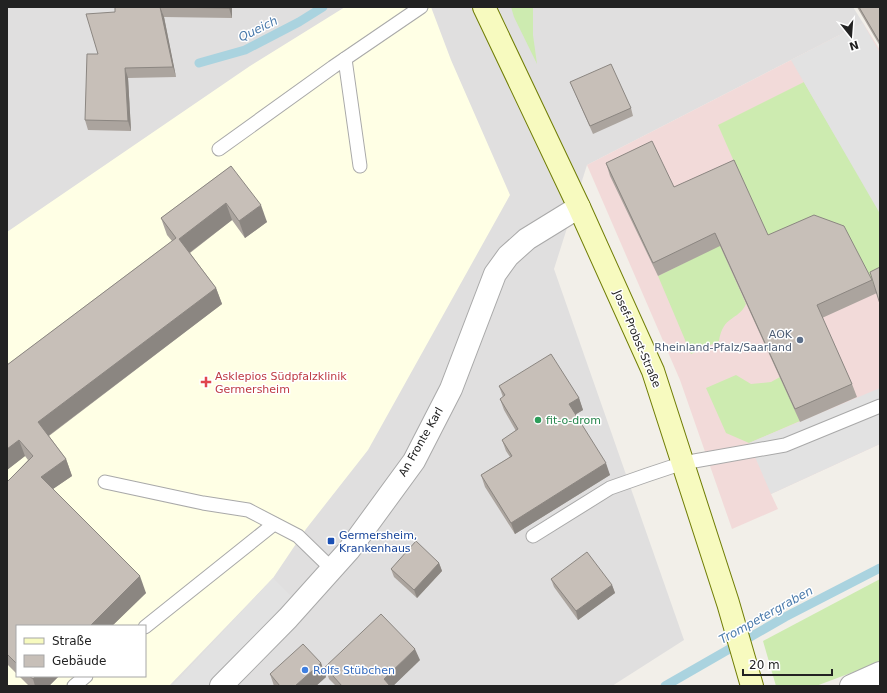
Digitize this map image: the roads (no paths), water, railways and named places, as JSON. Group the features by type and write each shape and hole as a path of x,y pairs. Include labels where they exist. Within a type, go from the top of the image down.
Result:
{"main road":[{"name":"Josef-Probst-Straße","path":"484,7 579,207 653,371 728,603 751,681"}],"street":[{"name":"An Fronte Karl","path":"220,686 288,618 332,569 361,534 414,460 451,389 495,274 508,256 526,239 579,207"},
{"path":"851,686 880,673"}],"lane":[{"path":"219,150 344,59 421,7"},
{"path":"344,59 360,166"},
{"path":"533,536 610,488 683,463 786,445 880,406"},
{"path":"105,482 203,503 248,510 298,536 332,569"},
{"path":"146,627 274,524"},
{"path":"74,686 85,677"}],"waterway":[{"name":"Queich","path":"199,63 245,50 299,22 323,7"},
{"name":"Trompetergraben","path":"665,686 785,617 880,568"}],"place":[{"name":"AOK Rheinland-Pfalz/Saarland","path":"800,340"},
{"name":"Asklepios Südpfalzklinik Germersheim","path":"206,382"},
{"name":"fit-o-drom","path":"538,420"},
{"name":"Germersheim, Krankenhaus","path":"331,541"},
{"name":"Rolfs Stübchen","path":"305,670"}]}
